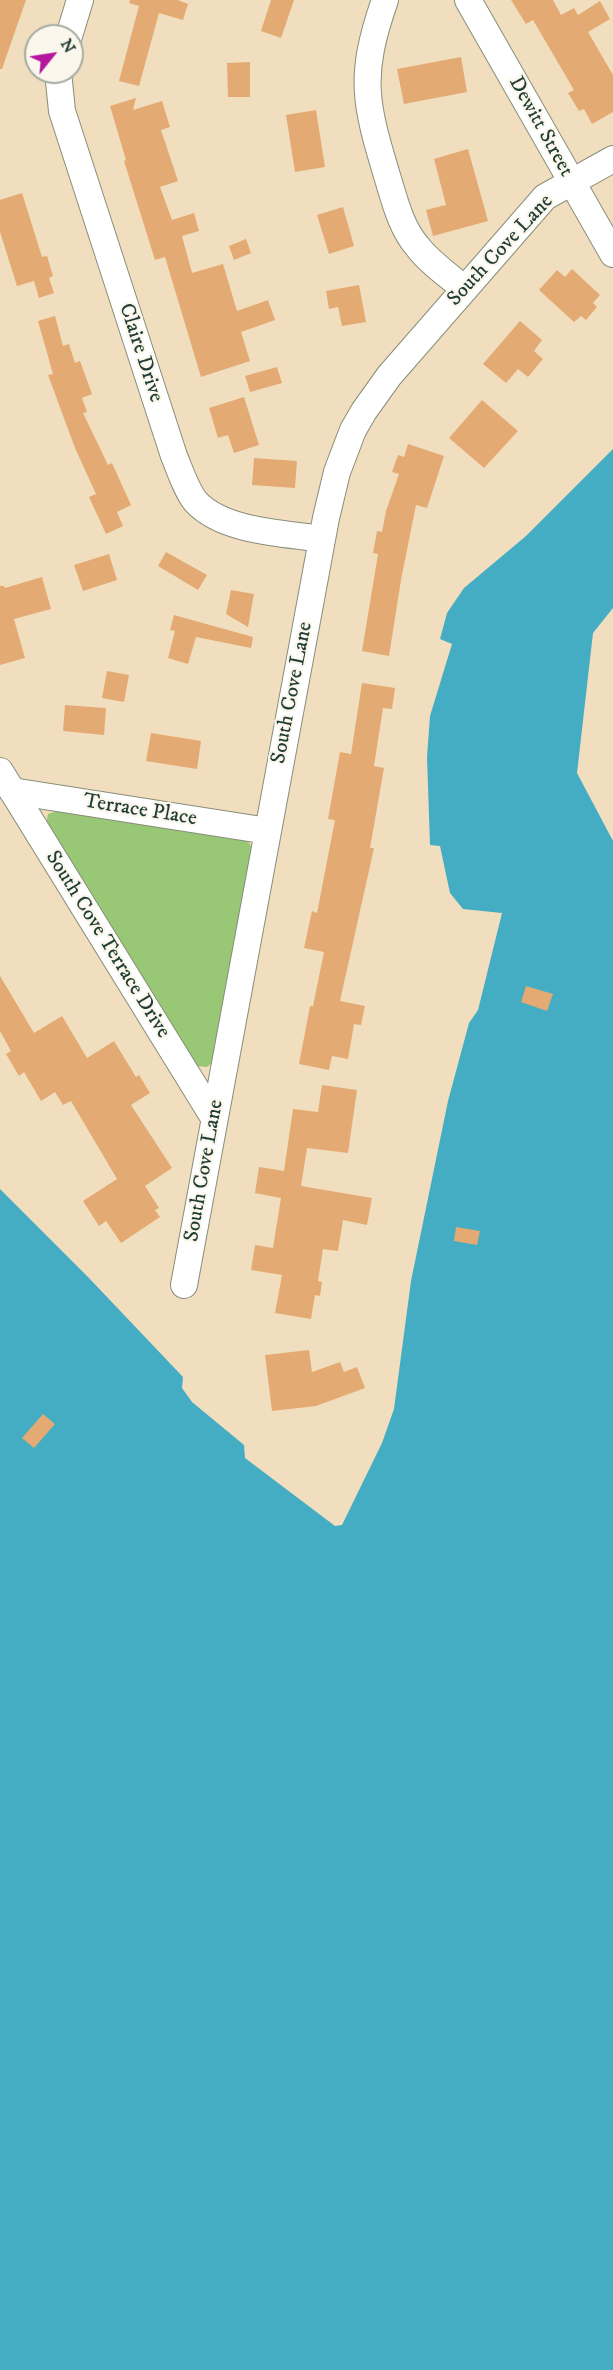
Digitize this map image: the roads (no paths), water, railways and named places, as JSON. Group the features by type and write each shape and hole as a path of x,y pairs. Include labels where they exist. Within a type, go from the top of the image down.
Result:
{"street":[{"path":"73,24 80,0"},
{"path":"385,0 370,47 367,66 366,89 371,122 407,231 424,254 465,289"},
{"name":"Dewitt Street","path":"468,0 613,254"},
{"name":"Claire Drive","path":"59,84 62,111 174,456 195,500 209,513 242,527 322,539"},
{"name":"South Cove Lane","path":"184,1286 322,539 337,472 358,421 401,362 546,196 613,159"},
{"name":"Terrace Place","path":"6,781 268,831"},
{"name":"South Cove Terrace Drive","path":"6,781 214,1118"}],"water":[{"path":"613,449 613,608 593,633 577,773 613,841 613,2370 0,2370 0,1189 183,1377 182,1388 192,1402 244,1445 245,1458 335,1526 342,1525 382,1443 394,1409 411,1281 448,1101 469,1023 478,1010 502,913 463,909 450,893 440,846 430,845 427,757 430,716 452,644 440,639 447,613 464,588 526,536"}]}
